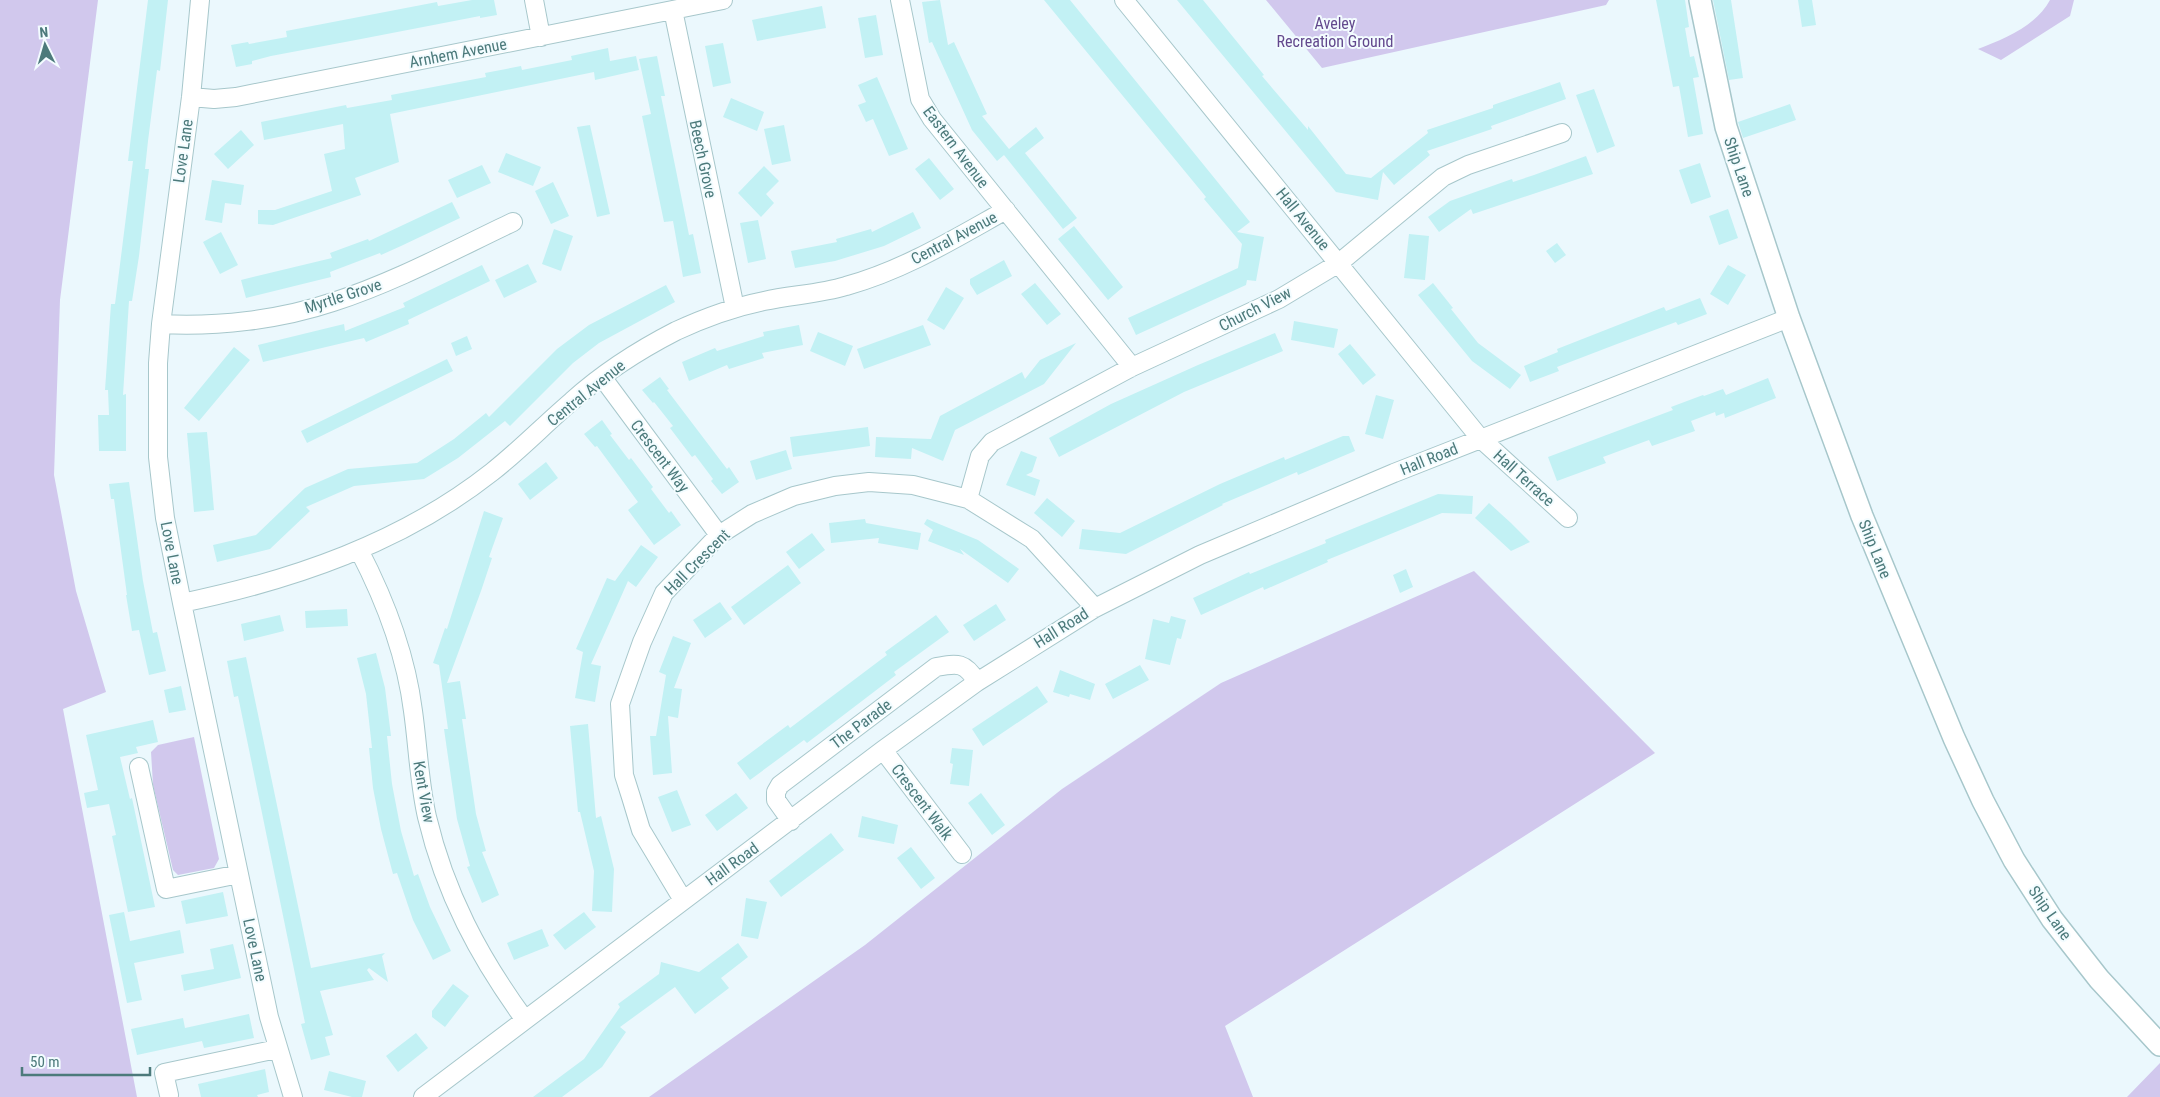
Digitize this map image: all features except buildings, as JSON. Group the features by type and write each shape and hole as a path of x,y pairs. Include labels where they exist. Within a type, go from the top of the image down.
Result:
{"street":[{"name":"Love Lane","path":"200,0 191,97 161,324 158,364 158,457 165,518 268,1017 293,1097"},
{"path":"534,0 541,37"},
{"name":"Arnhem Avenue","path":"191,97 214,99 236,97 723,0"},
{"name":"Eastern Avenue","path":"900,0 920,99 932,119 1132,367"},
{"name":"Hall Avenue","path":"1124,0 1480,438"},
{"name":"Ship Lane","path":"1700,0 1726,127 1789,318 1862,516 1919,655 1983,801 2014,860 2052,919 2099,979 2160,1044"},
{"name":"Beech Grove","path":"673,10 735,308"},
{"name":"Church View","path":"968,499 980,456 992,442 1132,367 1279,299 1339,263 1443,177 1468,165 1562,133"},
{"name":"Central Avenue","path":"182,603 262,585 359,550 436,510 490,473 531,440 573,400 602,377 642,349 677,331 710,316 735,308 762,301 844,287 876,277 911,262 1006,210"},
{"name":"Myrtle Grove","path":"161,324 190,326 242,320 284,314 333,302 382,284 513,222"},
{"name":"Hall Road","path":"423,1097 883,750 977,682 1094,608 1200,555 1480,438 1789,318"},
{"name":"Crescent Way","path":"602,377 719,535"},
{"name":"Hall Terrace","path":"1480,438 1568,518"},
{"name":"Hall Crescent","path":"683,900 641,830 624,775 620,704 642,642 664,593 719,535 752,514 794,496 834,486 869,482 913,485 968,499 1032,539 1094,608"},
{"name":"Kent View","path":"359,550 387,612 405,670 413,710 424,799 444,874 458,912 482,958 525,1020"},
{"name":"The Parade","path":"791,821 776,800 776,792 780,785 936,667 960,665 969,669 977,682"},
{"name":"Crescent Walk","path":"883,750 962,854"},
{"path":"139,768 166,889 239,874"},
{"path":"169,1095 164,1073 277,1049"}],"green space":[{"path":"0,0 98,0 60,300 54,475 76,591 106,692 63,709 137,1097 0,1097"},
{"name":"Aveley Recreation Ground","path":"1266,0 1609,0 1606,5 1322,68"},
{"path":"2050,0 2074,0 2070,16 2001,60 1978,49 2018,31 2036,17"},
{"path":"1474,571 1655,753 1225,1026 1253,1097 649,1097 865,945 1062,789 1221,683"},
{"path":"194,737 219,859 214,868 178,875 173,870 153,785 151,752 158,745"},
{"path":"2160,1063 2160,1097 2127,1097"}]}
